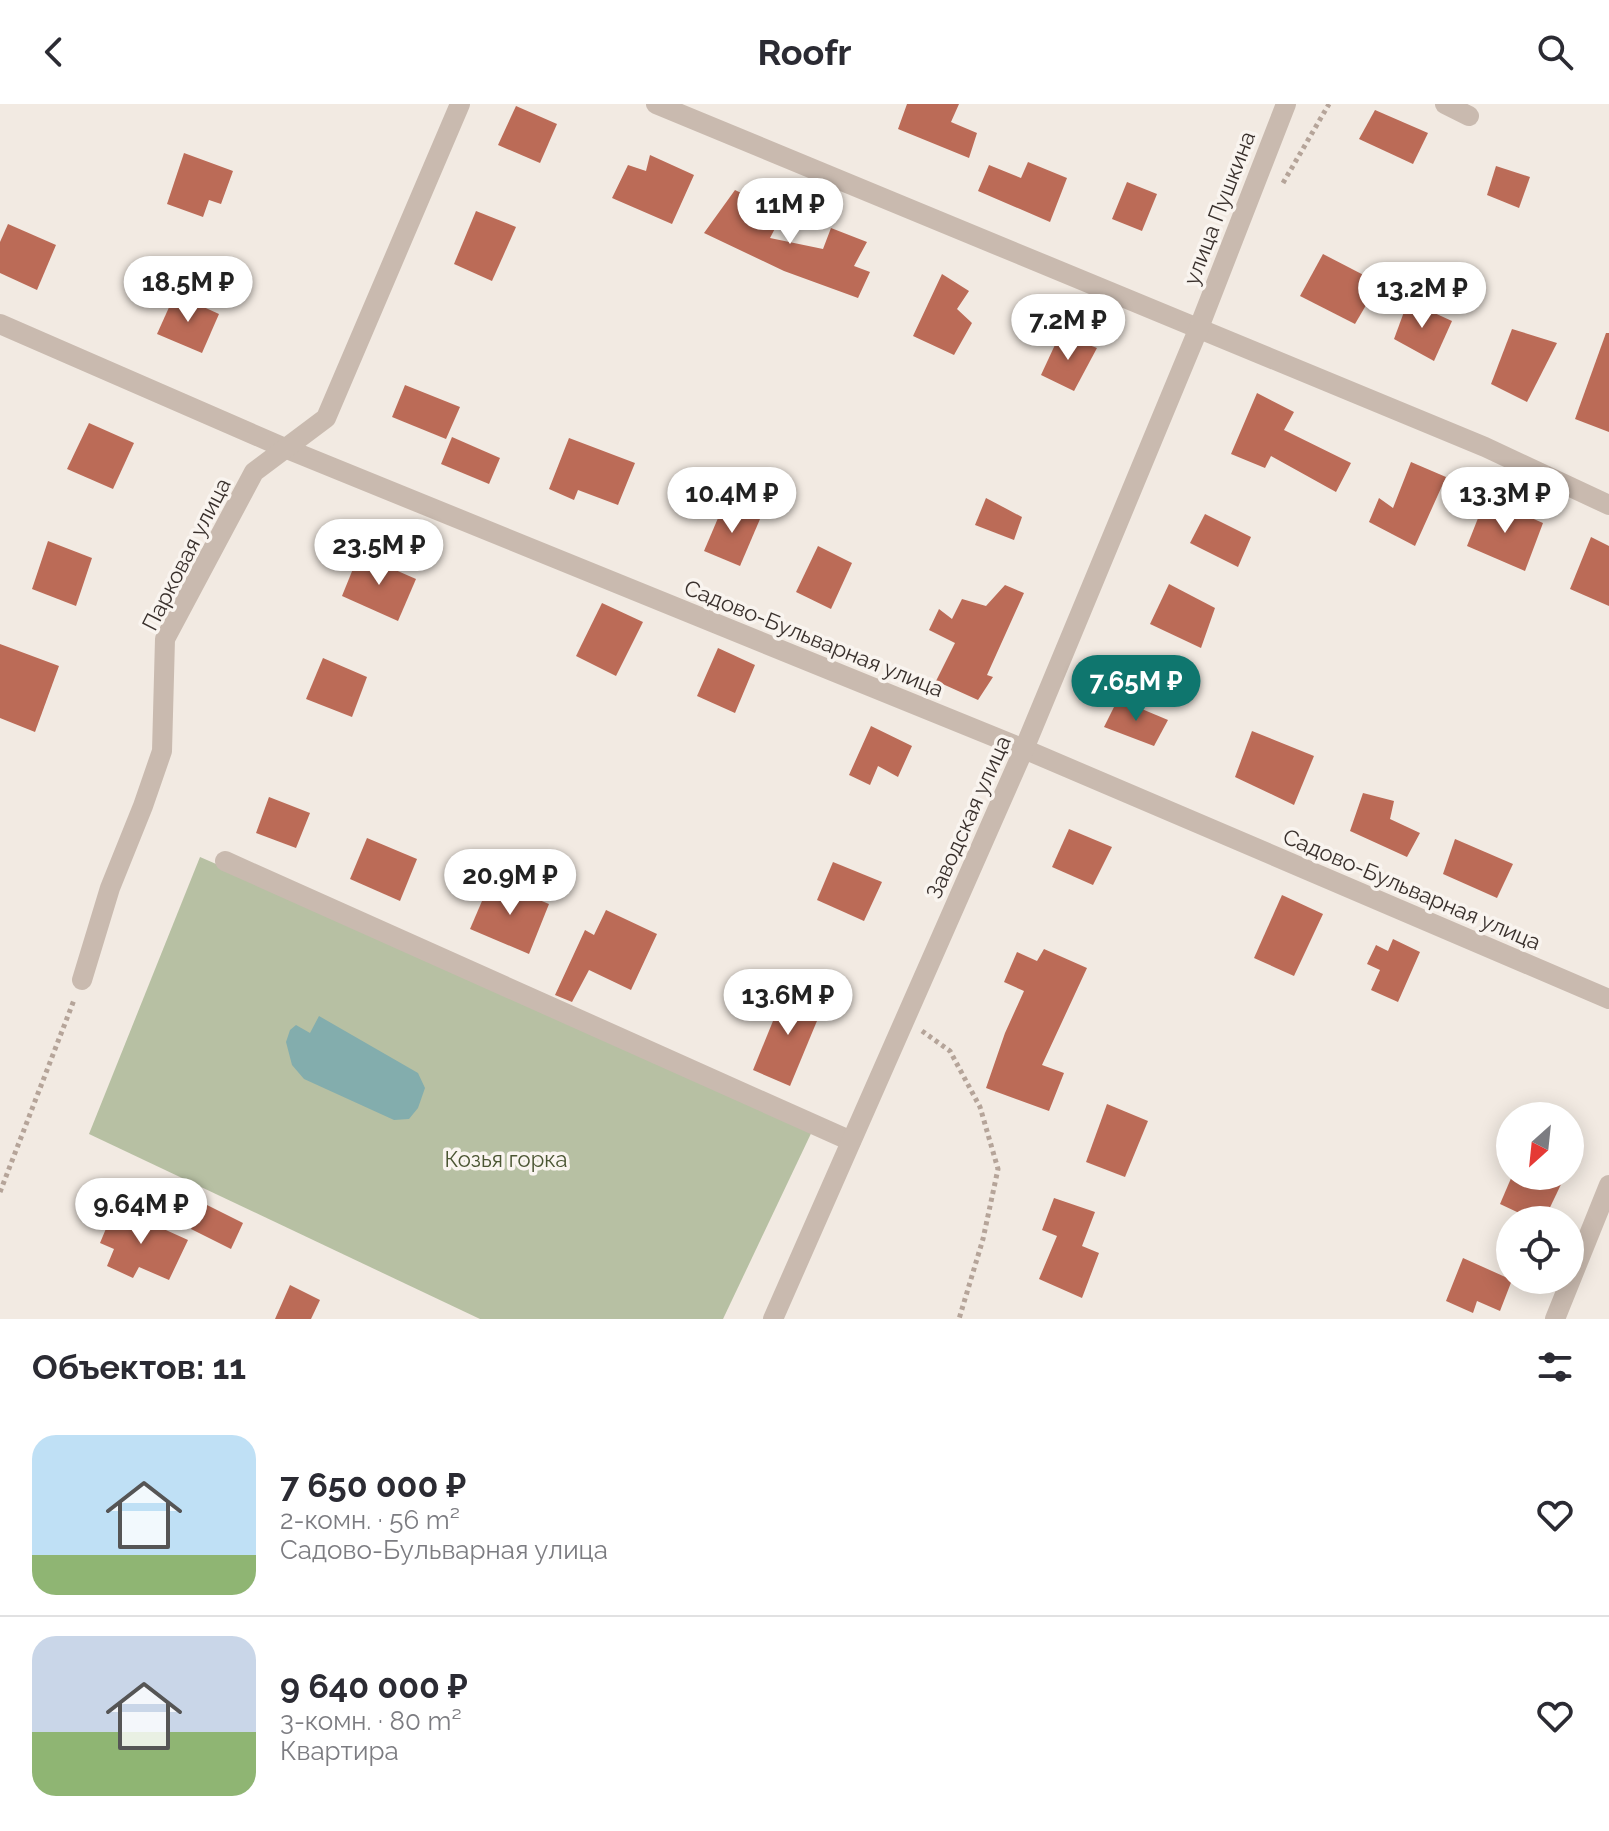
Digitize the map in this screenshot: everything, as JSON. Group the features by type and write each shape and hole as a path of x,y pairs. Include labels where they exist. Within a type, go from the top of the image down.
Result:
{"street":[{"name":"Парковая улица","path":"82,980 110,888 162,751 165,639 254,472 326,418 460,104"},
{"path":"656,104 1485,447 1609,505"},
{"name":"улица Пушкина","path":"1198,330 1286,104"},
{"path":"1445,104 1469,116"},
{"name":"Садово-Бульварная улица","path":"0,324 287,449 1024,749 1609,999"},
{"name":"Заводская улица","path":"773,1319 1024,749 1198,330"},
{"path":"225,861 851,1141"},
{"path":"1555,1319 1609,1185"}],"path":[{"path":"0,1192 82,980"},
{"path":"905,1019 950,1051 980,1107 998,1169 983,1239 959,1319"}],"green space":[{"name":"Козья горка","path":"200,857 816,1123 723,1319 480,1319 89,1134"}],"water":[{"path":"319,1016 418,1073 425,1088 418,1108 409,1119 394,1120 304,1079 292,1065 286,1042 290,1030 296,1025 310,1033"}],"building":[{"path":"907,104 959,104 951,122 977,133 969,158 898,129"},
{"path":"516,106 557,124 540,163 498,145"},
{"path":"1375,110 1428,133 1413,164 1359,139"},
{"path":"184,153 233,171 221,204 209,200 203,217 167,204"},
{"path":"650,155 694,175 672,224 612,198 628,165 646,171"},
{"path":"1028,162 1067,178 1050,222 978,191 989,165 1021,178"},
{"path":"1496,166 1530,177 1519,208 1487,195"},
{"path":"1127,182 1157,194 1142,231 1112,219"},
{"path":"735,190 783,213 770,238 823,249 831,228 867,242 854,266 870,272 858,298 784,271 704,233"},
{"path":"476,211 516,227 492,281 454,264"},
{"path":"8,224 56,245 37,290 0,273 0,242"},
{"path":"1323,254 1379,283 1355,324 1300,296"},
{"path":"942,274 969,291 957,309 972,323 954,355 913,336"},
{"path":"175,294 219,314 202,353 157,334"},
{"path":"1408,301 1452,321 1434,361 1394,339"},
{"path":"1512,329 1557,343 1527,402 1491,384"},
{"path":"1606,333 1609,333 1609,432 1575,419"},
{"path":"1060,334 1097,348 1074,391 1041,375"},
{"path":"405,385 460,407 446,439 392,417"},
{"path":"1257,393 1294,412 1284,430 1351,463 1336,492 1271,456 1265,468 1231,454"},
{"path":"89,423 134,443 113,489 67,469"},
{"path":"452,437 500,458 489,484 441,464"},
{"path":"569,438 635,463 618,505 578,490 574,500 549,489"},
{"path":"1411,462 1446,477 1415,546 1369,522 1379,498 1393,508"},
{"path":"986,498 1022,517 1014,540 975,525"},
{"path":"1486,498 1543,523 1525,571 1467,546"},
{"path":"724,504 760,519 740,566 704,551"},
{"path":"1205,514 1251,537 1238,567 1190,543"},
{"path":"1591,537 1609,546 1609,606 1570,589"},
{"path":"48,541 92,558 76,606 32,589"},
{"path":"818,546 852,563 831,609 796,592"},
{"path":"359,554 416,579 398,621 342,596"},
{"path":"1169,584 1215,608 1201,648 1150,624"},
{"path":"1005,585 1024,593 987,675 993,677 978,700 936,681 955,643 929,630 939,609 952,619 962,599 986,606"},
{"path":"602,603 643,622 616,676 576,656"},
{"path":"0,644 59,666 35,732 0,718"},
{"path":"718,648 755,665 735,713 697,696"},
{"path":"323,658 367,677 352,717 306,699"},
{"path":"1118,699 1168,720 1154,746 1104,727"},
{"path":"871,726 912,746 898,777 878,766 870,785 849,775"},
{"path":"1252,731 1314,756 1294,805 1235,777"},
{"path":"1363,793 1394,801 1390,819 1420,833 1407,857 1350,831"},
{"path":"269,797 310,813 296,848 256,833"},
{"path":"1069,829 1112,847 1093,885 1052,867"},
{"path":"367,838 417,859 400,901 350,879"},
{"path":"1455,839 1513,864 1497,898 1443,874"},
{"path":"833,862 882,882 864,921 817,900"},
{"path":"491,880 549,904 529,954 470,929"},
{"path":"1282,895 1323,914 1294,976 1254,958"},
{"path":"606,910 657,934 631,990 589,970 572,1002 555,995 585,930 594,935"},
{"path":"1393,939 1420,952 1398,1002 1371,990 1380,970 1367,964 1376,945 1388,951"},
{"path":"1044,949 1087,968 1042,1065 1064,1073 1049,1111 986,1088 1024,991 1004,982 1017,952 1037,961"},
{"path":"786,989 824,1004 790,1086 753,1070"},
{"path":"1107,1104 1148,1121 1125,1177 1086,1162"},
{"path":"1506,1190 1558,1190 1551,1206 1500,1204"},
{"path":"1054,1198 1095,1212 1082,1246 1099,1253 1082,1298 1039,1279 1057,1236 1042,1230"},
{"path":"203,1203 243,1223 231,1249 191,1229"},
{"path":"115,1207 188,1240 169,1280 139,1267 133,1278 107,1266 114,1249 100,1243"},
{"path":"1463,1258 1496,1273 1496,1294 1507,1294 1500,1311 1477,1301 1473,1313 1446,1301"},
{"path":"290,1285 320,1300 311,1319 275,1319"}]}
